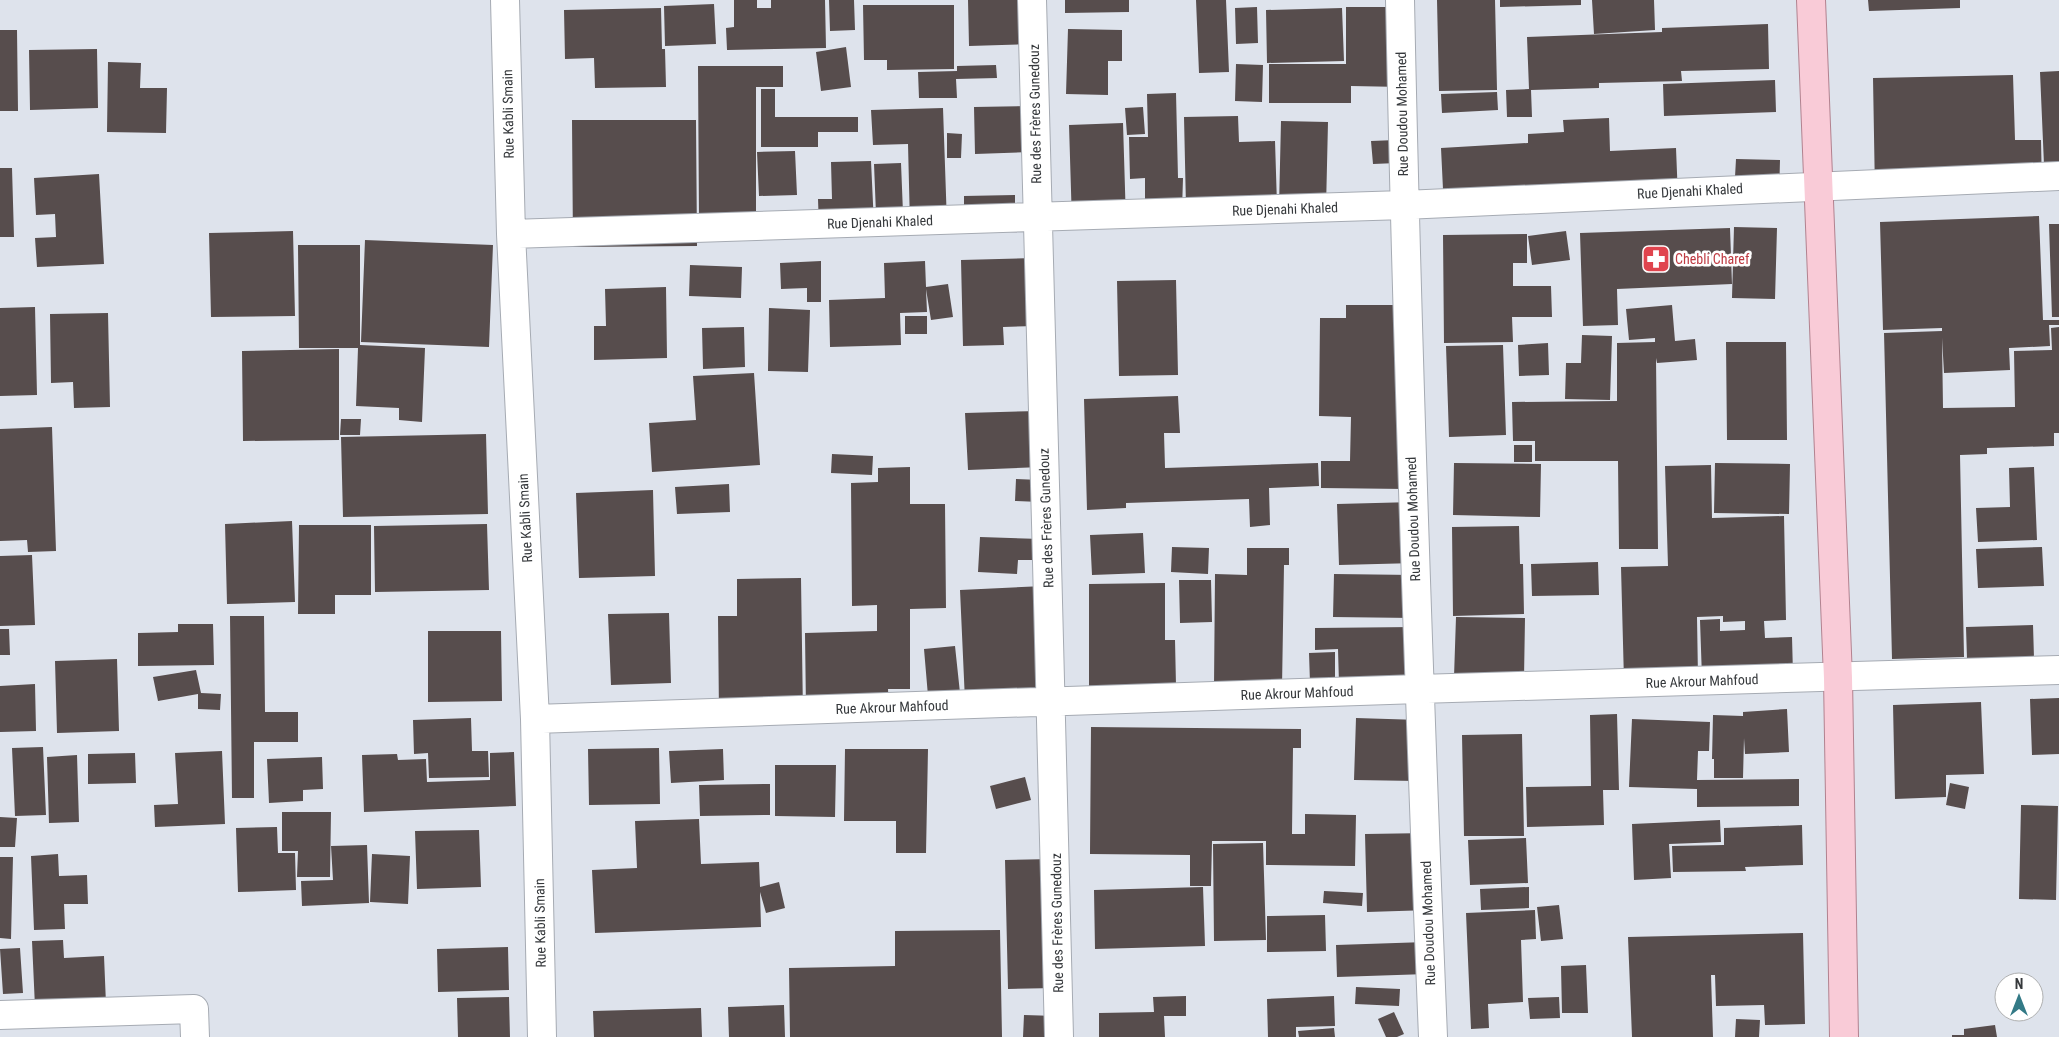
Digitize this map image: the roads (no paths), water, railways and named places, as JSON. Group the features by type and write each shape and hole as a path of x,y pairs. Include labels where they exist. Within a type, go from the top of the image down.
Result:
{"main road":[{"path":"1811,0 1838,678 1844,1037"}],"street":[{"name":"Rue Kabli Smain","path":"505,0 511,234 534,719 542,1037"},
{"name":"Rue des Frères Gunedouz","path":"1032,0 1052,702 1059,1037"},
{"name":"Rue Doudou Mohamed","path":"1400,0 1404,205 1419,689 1433,1037"},
{"name":"Rue Djenahi Khaled","path":"511,234 1404,205 2059,176"},
{"name":"Rue Akrour Mahfoud","path":"534,719 1419,689 2059,670"},
{"path":"0,1015 194,1009 195,1037"}],"place":[{"name":"Chebli Charef","path":"1656,259"}]}
